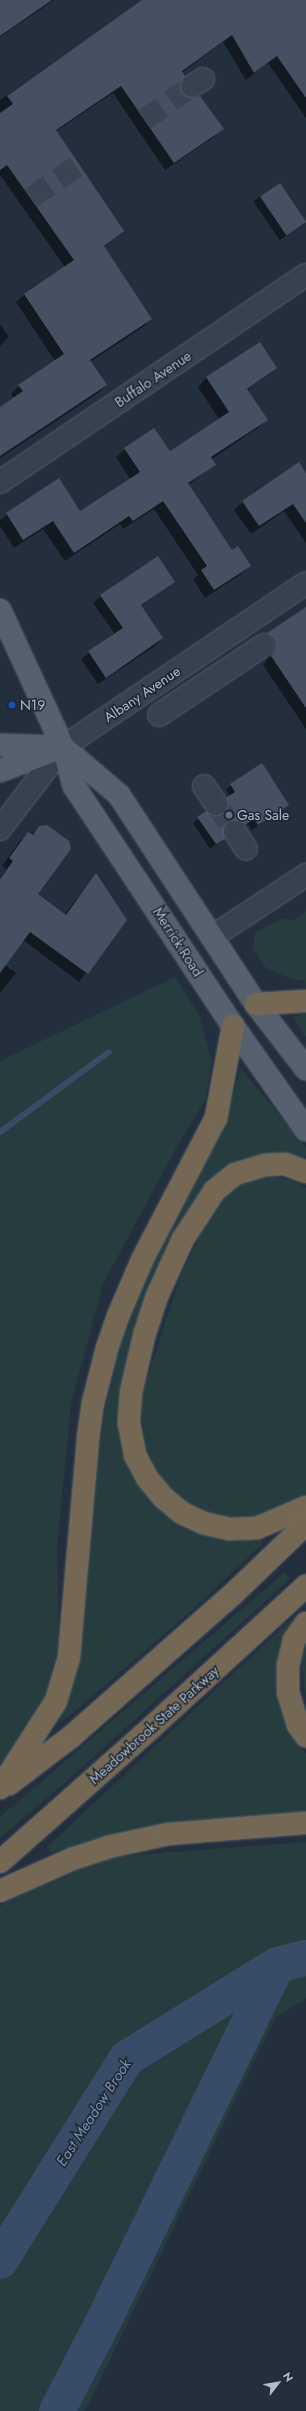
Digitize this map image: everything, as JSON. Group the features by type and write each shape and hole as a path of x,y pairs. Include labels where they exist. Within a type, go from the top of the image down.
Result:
{"highway":[{"path":"256,1004 306,1001"},
{"path":"0,1788 56,1702 69,1657 88,1438 93,1403 107,1348 118,1316 143,1258 216,1118 233,1026"},
{"path":"306,1172 285,1164 265,1164 235,1174 215,1190 184,1239 158,1296 145,1332 131,1392 129,1423 135,1455 147,1478 164,1498 182,1512 196,1519 230,1529 257,1528 306,1507"},
{"path":"0,1791 72,1736 232,1595 306,1524"},
{"name":"Meadowbrook State Parkway","path":"0,1862 152,1727 306,1586"},
{"path":"306,1623 294,1640 288,1665 288,1692 298,1725 306,1736"},
{"path":"0,1891 72,1859 108,1847 169,1834 306,1823"}],"main road":[{"name":"Merrick Road","path":"0,610 63,747 74,786 233,1026 306,1130"},
{"path":"0,745 63,747"},
{"name":"Merrick Road","path":"63,747 119,795 256,1004 306,1069"},
{"path":"0,771 63,747"}],"street":[{"name":"Buffalo Avenue","path":"0,482 306,276"},
{"name":"Albany Avenue","path":"0,829 63,747 306,582"},
{"path":"160,715 264,646"},
{"path":"204,786 216,804"},
{"path":"212,937 306,875"}],"green space":[{"path":"306,911 306,990 305,981 294,980 266,968 253,948 255,933 283,918 292,921"},
{"path":"175,977 199,1015 212,1061 205,1100 175,1150 103,1284 71,1404 57,1548 59,1642 42,1709 15,1751 0,1763 0,1061"},
{"path":"306,1014 306,1037 292,1017"},
{"path":"241,1069 306,1147 306,1155 304,1159 283,1153 229,1168 127,1367 140,1482 166,1514 206,1531 259,1537 263,1543 196,1607 62,1722 58,1716 71,1687 84,1629 100,1445 112,1370 126,1324 150,1263 219,1138"},
{"path":"265,1172 271,1177 292,1180 306,1188 306,1496 283,1512 241,1520 196,1511 162,1481 145,1445 141,1397 180,1278 212,1211 231,1187"},
{"path":"285,1572 290,1579 59,1788 0,1838 0,1817"},
{"path":"298,1613 277,1669 282,1707 301,1749 306,1753 306,1813 186,1821 99,1838 52,1852 47,1847"},
{"path":"306,1639 306,1697 301,1662"},
{"path":"306,1842 306,1998 275,2018 85,2411 0,2411 0,1906 41,1883 108,1857"}],"building":[{"path":"0,0 52,0 0,36"},
{"path":"142,0 306,0 306,98 277,56 254,73 232,35 182,71 185,76 180,86 181,92 187,97 193,98 200,96 224,129 174,163 121,86 56,130 124,231 104,246 152,319 90,360 107,385 0,456 0,407 23,391 18,385 64,354 24,294 74,260 7,165 0,170 0,113 13,104 7,96"},
{"path":"280,183 306,222 286,235 260,196"},
{"path":"260,342 277,368 247,389 268,420 211,457 216,465 188,483 232,550 238,546 251,566 214,590 201,570 207,566 163,501 133,521 129,516 74,553 53,521 23,540 6,513 59,478 80,511 140,472 124,448 154,428 170,451 229,412 206,377"},
{"path":"299,462 306,473 306,523 293,504 259,526 242,501"},
{"path":"158,556 175,582 141,605 163,638 106,678 88,651 123,628 100,595"},
{"path":"306,607 306,708 271,656 275,650 276,644 274,638 267,633"},
{"path":"262,763 289,805 258,825 254,819 245,825 240,821 229,821 224,827 225,839 216,844 197,817 206,811 216,816 223,814 227,809 227,797 235,792 230,784"},
{"path":"47,825 69,841 71,849 38,894 66,915 96,873 127,920 88,974 30,932 0,973 0,879 13,861 9,858 28,832 33,835 39,826"}],"waterway":[{"path":"0,1132 109,1052"},
{"name":"East Meadow Brook","path":"0,2261 127,2058 277,1965 306,1958"},
{"path":"57,2411 102,2324 277,1965"}],"tunnel":[{"path":"144,120 192,86"},
{"path":"31,198 77,166"},
{"path":"216,804 235,832"}],"place":[{"name":"N19","path":"12,705"},
{"name":"Gas Sale","path":"229,815"}]}
